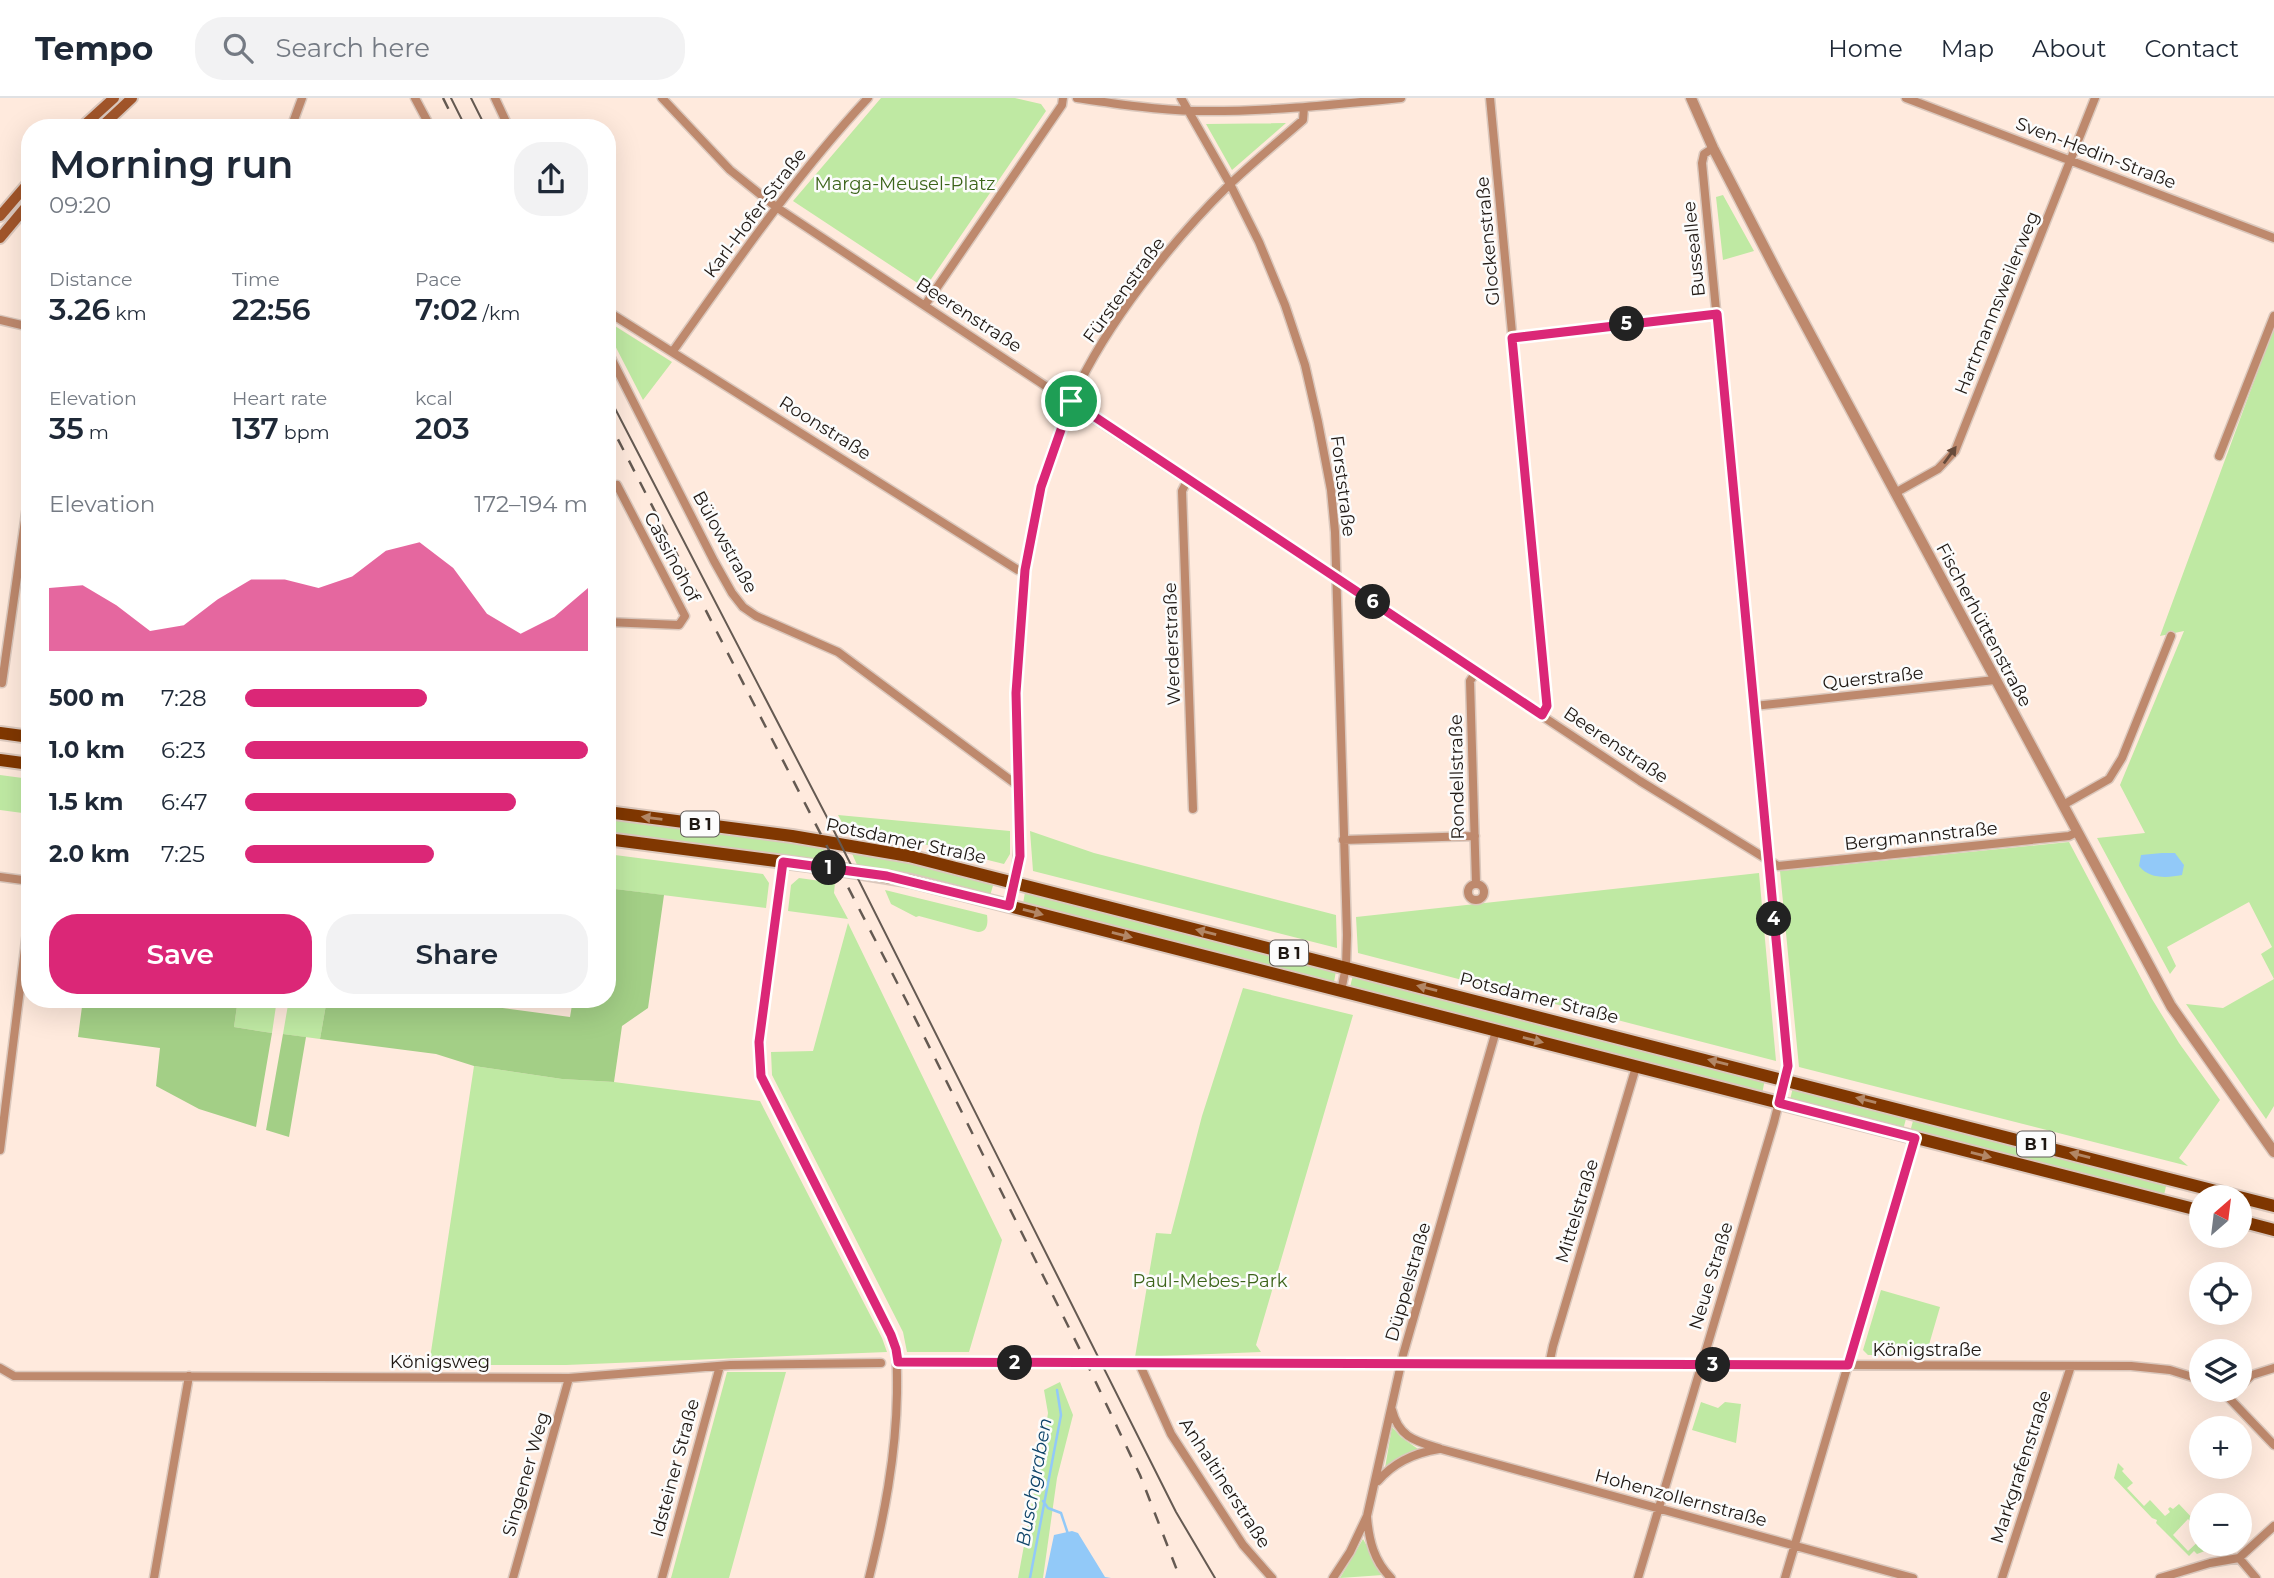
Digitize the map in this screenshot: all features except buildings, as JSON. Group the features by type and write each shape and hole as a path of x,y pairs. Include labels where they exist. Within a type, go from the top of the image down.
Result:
{"main road":[{"path":"91,119 114,98"},
{"path":"110,119 132,98"},
{"path":"0,216 21,192"},
{"path":"0,237 21,212"},
{"path":"0,733 21,736"},
{"path":"0,760 21,763"},
{"name":"Potsdamer Straße","path":"616,813 792,836 909,856 2274,1206"},
{"name":"B 1","path":"616,840 887,876 2189,1208"},
{"path":"2252,1224 2274,1230"}],"street":[{"path":"294,119 302,98"},
{"path":"415,98 426,119"},
{"path":"495,98 505,119"},
{"name":"Beerenstraße","path":"662,98 730,170 776,207 1683,809 1768,859"},
{"name":"Karl-Hofer-Straße","path":"673,351 776,207 868,98"},
{"path":"925,305 1062,105 1063,98"},
{"path":"1077,98 1188,111 1304,108 1323,102 1401,98"},
{"name":"Forststraße","path":"1181,98 1230,184 1259,242 1285,305 1305,365 1331,490 1346,967 1341,991"},
{"name":"Glockenstraße","path":"1490,98 1547,706 1542,715"},
{"name":"Fischerhüttenstraße","path":"1692,98 1713,148 2171,1006 2274,1152"},
{"name":"Sven-Hedin-Straße","path":"1906,98 2274,238"},
{"name":"Hartmannsweilerweg","path":"1895,493 1938,468 1955,451 2095,98"},
{"name":"Fürstenstraße","path":"1009,906 1020,856 1016,693 1025,570 1041,487 1071,401 1113,327 1147,278 1230,184 1303,120 1304,108"},
{"name":"Busseallee","path":"1713,148 1704,154 1702,163 1788,1066 1779,1103"},
{"path":"1512,338 1717,314"},
{"name":"Roonstraße","path":"616,316 1018,570 1025,570"},
{"path":"2219,456 2274,316"},
{"path":"0,320 21,325"},
{"name":"Bülowstraße","path":"616,368 714,561 743,607 756,616 838,652 1017,785"},
{"name":"Werderstraße","path":"1188,479 1182,491 1193,809"},
{"name":"Cassinohof","path":"616,486 685,616 679,625 616,622"},
{"path":"2,683 21,549"},
{"path":"2063,805 2109,779 2122,758 2171,636"},
{"name":"Rondellstraße","path":"1475,883 1471,681 1476,672"},
{"name":"Querstraße","path":"1754,706 1996,680"},
{"name":"Bergmannstraße","path":"1768,859 1778,866 2069,836 2077,832"},
{"path":"1343,840 1475,836"},
{"path":"783,862 759,1042 761,1076 891,1335 898,1362 894,1457 882,1526 869,1578"},
{"path":"0,877 21,880"},
{"path":"0,1150 21,981"},
{"name":"Düppelstraße","path":"1333,1578 1350,1552 1367,1516 1400,1365 1496,1031"},
{"name":"Mittelstraße","path":"1549,1365 1636,1067"},
{"name":"Neue Straße","path":"1638,1578 1779,1103"},
{"path":"1786,1578 1915,1138"},
{"name":"Königstraße","path":"898,1362 2071,1366 2155,1367 2189,1376"},
{"name":"Königsweg","path":"0,1368 14,1376 569,1378 720,1366 881,1363"},
{"name":"Anhaltinerstraße","path":"1139,1363 1171,1434 1243,1545 1272,1578"},
{"name":"Idsteiner Straße","path":"662,1578 720,1366"},
{"name":"Markgrafenstraße","path":"2002,1578 2071,1366"},
{"path":"2252,1375 2274,1368"},
{"path":"154,1578 188,1376"},
{"name":"Singener Weg","path":"513,1578 569,1378"},
{"path":"2233,1402 2274,1444"},
{"name":"Hohenzollernstraße","path":"1391,1408 1395,1423 1404,1434 1416,1441 1913,1578"},
{"path":"1376,1484 1386,1471 1399,1462 1427,1451 1441,1449"},
{"path":"1367,1516 1369,1539 1374,1553 1380,1566 1391,1578"},
{"path":"2160,1578 2210,1563 2239,1558 2274,1526"},
{"path":"2239,1558 2256,1578"}],"green space":[{"name":"Marga-Meusel-Platz","path":"881,98 1015,98 1041,104 1046,111 925,288 793,201"},
{"path":"1286,123 1232,170 1206,124"},
{"path":"1723,195 1754,251 1723,260 1716,197"},
{"path":"616,327 672,362 643,400 616,348"},
{"path":"2274,327 2274,979 2261,954 2272,947 2249,902 2167,947 2176,966 2170,974 2097,838 2145,833 2120,785 2184,631 2160,636"},
{"path":"0,775 21,778 21,813 0,810"},
{"path":"838,815 1010,831 1010,854 1004,864 895,837 845,828"},
{"path":"616,818 822,845 831,864 616,835"},
{"path":"1030,831 1094,853 1336,915 1337,948 1033,871"},
{"path":"2069,842 2152,999 2179,1043 2220,1100 2179,1158 2188,1166 1799,1067 1780,871"},
{"path":"850,849 900,858 994,882 990,896 858,867"},
{"path":"616,855 763,874 769,883 766,908 616,889"},
{"path":"1759,873 1776,1061 1358,953 1356,917"},
{"path":"799,878 835,883 834,893 848,919 788,911 791,885"},
{"path":"616,889 664,895 648,1008 622,1026 614,1082 562,1079 474,1066 436,1054 320,1039 325,1008 503,1008 570,1017 572,1008 616,1008"},
{"path":"885,890 987,915 987,926 978,932 916,917 891,904"},
{"path":"1025,892 1336,971 1334,982 1023,904"},
{"path":"848,923 1002,1240 969,1352 907,1352 903,1332 772,1075 771,1052 813,1051"},
{"path":"1353,975 1765,1079 1762,1094 1352,989 1350,987"},
{"path":"2274,979 2274,1106 2266,1119 2186,1004 2223,1008"},
{"name":"Paul-Mebes-Park","path":"1243,988 1353,1015 1256,1345 1261,1352 1135,1357 1156,1233 1171,1234 1202,1116"},
{"path":"82,1008 237,1008 234,1027 272,1033 256,1127 199,1109 156,1086 160,1048 78,1037"},
{"path":"237,1008 276,1008 272,1033 234,1027"},
{"path":"287,1008 325,1008 320,1039 283,1034"},
{"path":"283,1034 306,1037 289,1137 266,1130"},
{"path":"474,1066 562,1079 614,1082 760,1101 887,1352 566,1365 429,1365"},
{"path":"1793,1087 1907,1115 1903,1130 1790,1100"},
{"path":"1914,1117 2167,1182 2164,1195 1910,1132"},
{"path":"1881,1290 1940,1307 1926,1355 1868,1355 1863,1350"},
{"path":"727,1372 786,1372 729,1578 671,1578"},
{"path":"1060,1382 1073,1415 1057,1478 1043,1578 1018,1578 1048,1413 1044,1390"},
{"path":"1701,1402 1718,1408 1725,1402 1741,1404 1736,1443 1692,1430"},
{"path":"1392,1427 1418,1449 1401,1456 1385,1468"},
{"path":"2118,1463 2133,1483 2127,1488 2144,1506 2150,1500 2165,1516 2170,1512 2170,1507 2173,1509 2179,1504 2189,1515 2189,1520 2173,1535 2189,1550 2189,1556 2156,1523 2157,1520 2114,1478"},
{"path":"1363,1539 1383,1575 1340,1578"}],"water":[{"path":"2175,853 2184,865 2182,875 2153,875 2139,866 2141,855"},
{"path":"1072,1531 1078,1533 1105,1577 1111,1578 1045,1578 1054,1535"}],"waterway":[{"name":"Buschgraben","path":"1030,1578 1061,1415 1057,1390"},
{"path":"1043,1501 1048,1508 1061,1513 1068,1534"}],"tram line":[{"path":"451,98 462,119"},
{"path":"471,98 482,119"},
{"path":"616,410 832,827 1176,1512 1215,1578"}],"railway":[{"path":"443,98 454,119"},
{"path":"616,436 907,1002 1090,1370 1140,1475 1180,1578"}],"route":[{"path":"1717,314 1788,1066 1779,1103 1915,1138 1848,1365 898,1362 891,1335 761,1076 758,1062 759,1042 783,862 887,876 1009,906 1020,856 1016,693 1025,570 1041,487 1071,401 1542,715 1547,706 1512,338 1717,314"}]}
